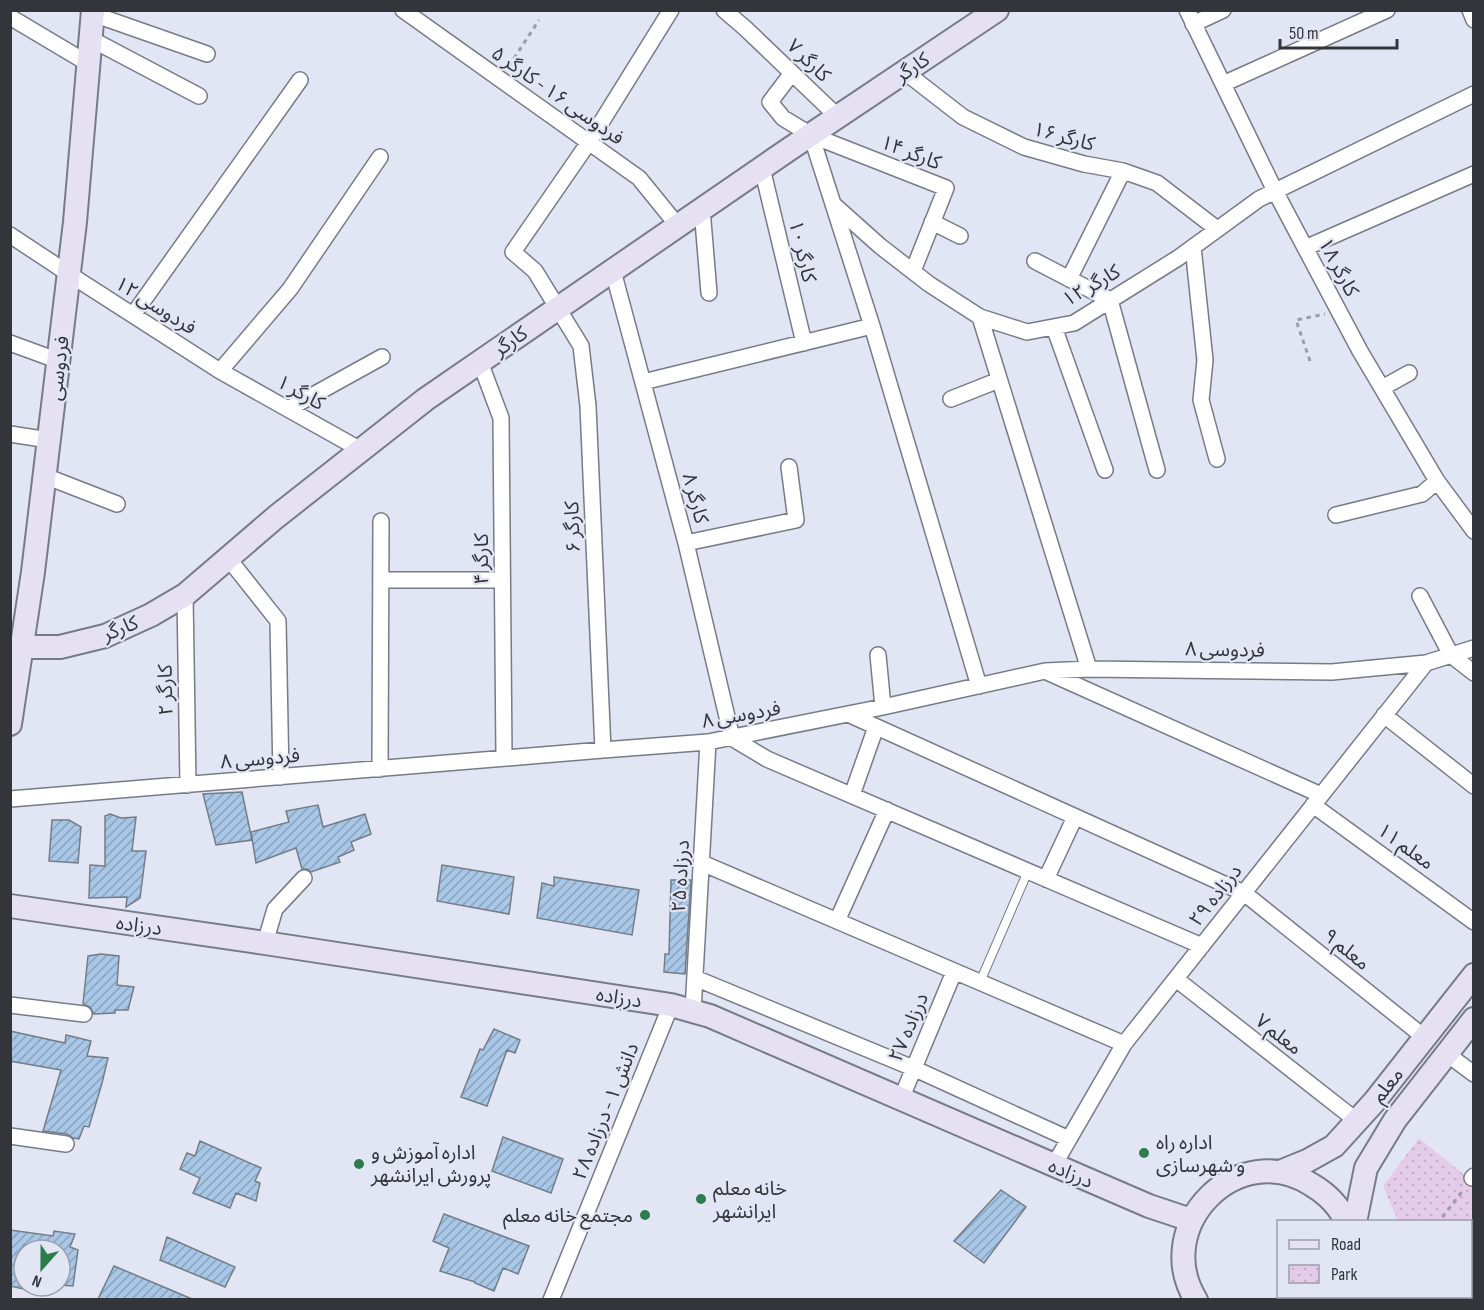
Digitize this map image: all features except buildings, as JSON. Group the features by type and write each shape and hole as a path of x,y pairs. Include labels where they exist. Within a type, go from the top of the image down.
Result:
{"main road":[{"name":"کارگر","path":"16,642 60,647 105,636 151,615 185,595 276,517 426,399 997,10"},
{"name":"فردوسی","path":"10,724 16,642 33,572 69,274 93,12"},
{"name":"درزاده","path":"10,906 671,1005 710,1016 1149,1206 1191,1220"},
{"name":"معلم","path":"1280,1172 1307,1161 1334,1146 1374,1102 1473,975"},
{"path":"1456,998 1473,1013"},
{"name":"معلم","path":"1355,1220 1366,1168 1395,1120 1473,1019"},
{"path":"1191,1297 1183,1255 1185,1237 1191,1220 1203,1202 1219,1187 1238,1177 1259,1172 1280,1172 1304,1179 1326,1193 1342,1212 1346,1220"}],"street":[{"name":"فردوسی ۱۶ - کارگر ۵","path":"403,10 420,15 500,79 639,177 678,226"},
{"path":"589,142 671,10"},
{"name":"کارگر ۷","path":"724,10 838,117"},
{"path":"1190,17 1223,10"},
{"path":"1223,84 1387,10"},
{"path":"1470,10 1473,20"},
{"path":"93,12 207,54"},
{"path":"10,17 89,64"},
{"name":"کارگر ۱۸","path":"1190,17 1275,190 1360,351 1437,481 1473,531"},
{"path":"91,39 199,96"},
{"name":"کارگر ۱۶","path":"905,72 963,117 1024,147 1084,164 1123,171 1157,183 1217,229"},
{"path":"792,73 770,102 783,118 811,135 872,326 979,686"},
{"path":"132,315 300,80"},
{"name":"کارگر ۱۲","path":"833,204 880,246 929,284 980,316 1027,332 1074,322 1178,258 1275,190 1473,94"},
{"name":"کارگر ۱۴","path":"811,135 946,188 913,271"},
{"name":"کارگر ۶","path":"589,142 513,252 535,271 581,346 588,406 603,750"},
{"path":"220,371 290,290 380,157"},
{"name":"کارگر ۱۰","path":"762,168 804,343"},
{"path":"1069,279 1123,171"},
{"path":"1305,248 1473,174"},
{"path":"702,209 709,294"},
{"path":"932,222 960,236"},
{"name":"فردوسی ۱۲","path":"10,235 220,371"},
{"path":"1193,247 1205,360 1201,400 1217,459"},
{"path":"1035,261 1110,300 1157,470"},
{"name":"کارگر ۸","path":"613,271 686,543 732,738"},
{"path":"980,316 1089,669"},
{"path":"643,382 872,326"},
{"path":"1054,327 1106,471"},
{"path":"10,343 58,361"},
{"path":"288,409 382,357"},
{"name":"کارگر ۴","path":"480,362 501,418 504,758"},
{"name":"کارگر ۱","path":"220,371 361,450"},
{"path":"1382,388 1409,373"},
{"path":"951,399 999,380"},
{"path":"10,434 49,441"},
{"path":"686,543 796,519 789,467"},
{"path":"45,476 117,504"},
{"path":"1336,515 1422,494 1437,481"},
{"path":"380,769 381,521"},
{"path":"228,558 278,621 281,777"},
{"path":"381,580 502,580"},
{"name":"کارگر ۲","path":"185,595 188,784"},
{"path":"1420,596 1451,655 1473,673"},
{"name":"فردوسی ۸","path":"10,799 708,742 883,707 1045,671 1089,669 1332,672 1426,663 1473,648"},
{"path":"878,655 883,707"},
{"name":"درزاده ۲۹","path":"1054,1165 1124,1044 1426,663"},
{"name":"معلم ۱۱","path":"1045,671 1317,800 1473,922"},
{"name":"معلم ۹","path":"848,714 1244,893 1424,1037"},
{"path":"1384,715 1473,786"},
{"path":"852,795 876,727"},
{"path":"732,738 767,759 1202,946"},
{"name":"درزاده ۲۵","path":"693,1011 708,742"},
{"path":"837,921 888,810"},
{"path":"1047,879 1075,817"},
{"path":"702,863 1124,1044"},
{"path":"265,943 275,909 304,878"},
{"name":"درزاده ۲۷","path":"901,1099 954,972"},
{"path":"695,978 913,1068 1069,1139"},
{"name":"معلم ۷","path":"1176,979 1357,1121"},
{"path":"10,1005 84,1014"},
{"name":"دانش ۱ - درزاده ۲۸","path":"551,1299 671,1005"},
{"path":"1447,1054 1471,1066"},
{"path":"10,1136 66,1144"}],"lane":[{"path":"980,982 1028,871"}],"path":[{"path":"500,79 539,20"},
{"path":"1310,361 1296,320 1338,311"},
{"path":"1445,1220 1441,1218 1473,1177"}],"green space":[{"path":"1419,1138 1473,1182 1473,1290 1472,1220 1398,1220 1383,1186"}],"place":[{"name":"اداره راه و شهرسازی","path":"1144,1153"},
{"name":"اداره آموزش و پرورش ایرانشهر","path":"359,1164"},
{"name":"خانه معلم ایرانشهر","path":"701,1199"},
{"name":"مجتمع خانه معلم","path":"645,1215"}]}
